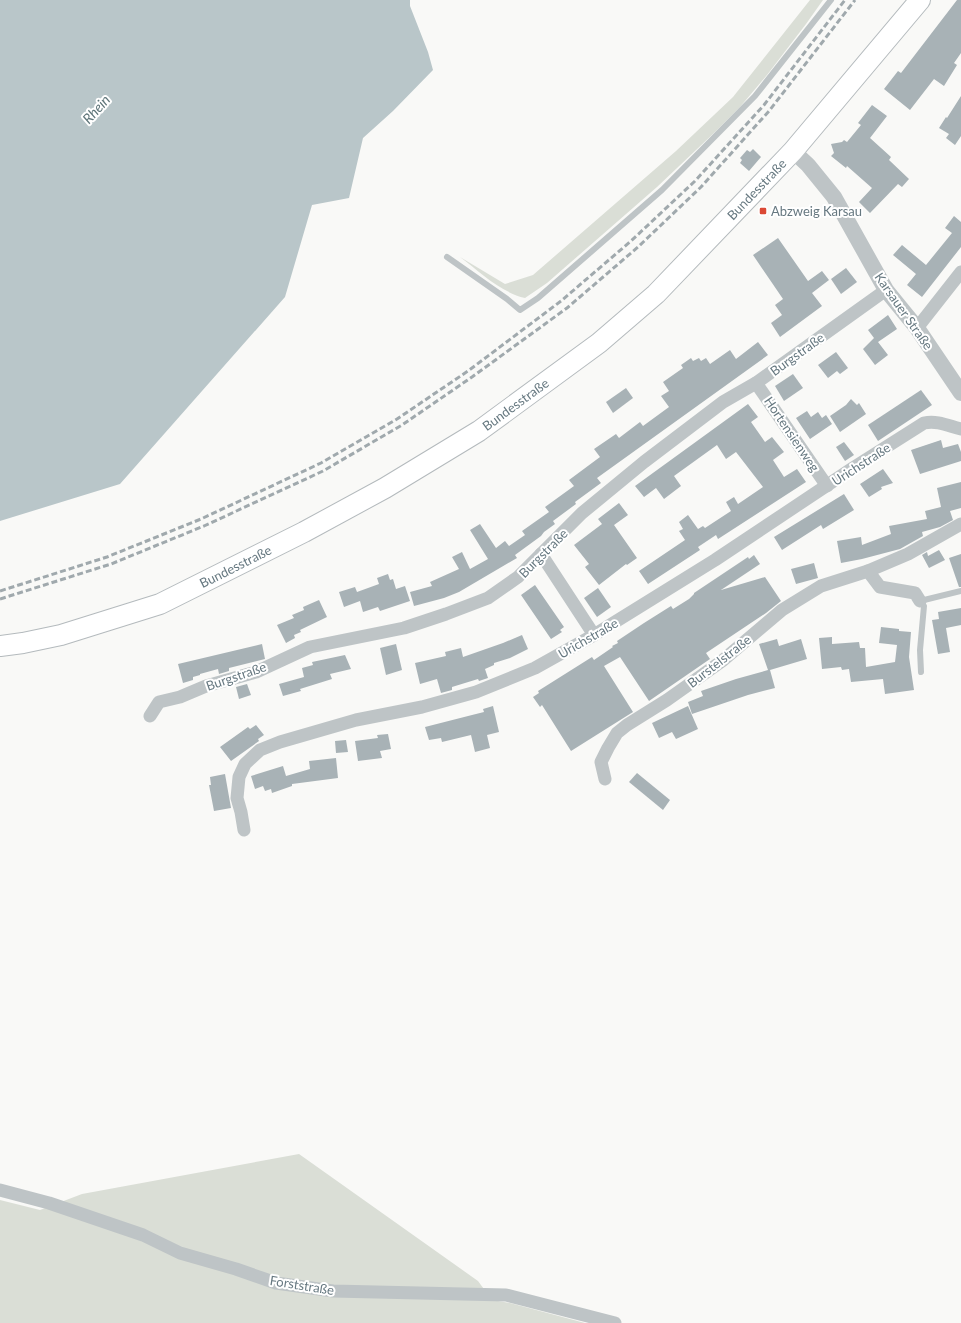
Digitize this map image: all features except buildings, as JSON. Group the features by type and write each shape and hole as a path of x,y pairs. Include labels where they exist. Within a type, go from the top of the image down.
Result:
{"main road":[{"name":"Bundesstraße","path":"0,646 61,635 160,604 304,532 385,488 479,431 599,343 656,294 793,151 920,0"}],"street":[{"name":"Karsauer Straße","path":"793,151 808,165 834,197 886,290 917,328 961,392"},
{"path":"917,328 961,272"},
{"name":"Burgstraße","path":"150,716 159,702 180,697 206,686 256,672 310,647 404,628 488,598 518,577 582,513 644,462 723,402 756,383 886,290"},
{"name":"Hortensienweg","path":"756,383 827,486"},
{"name":"Urichstraße","path":"244,830 237,798 239,777 245,764 260,750 280,742 356,720 422,707 476,692 535,668 594,635 715,560 853,468 924,423 941,423 961,430"},
{"name":"Burstelstraße","path":"605,779 601,762 617,734 627,725 667,700 722,661 782,610 821,586 868,571 908,554 961,524"},
{"path":"541,554 594,635"},
{"path":"868,571 880,587 915,592 920,601"},
{"name":"Forststraße","path":"0,1190 49,1203 143,1235 180,1253 236,1269 276,1283 333,1291 506,1295 615,1323"}],"lane":[{"path":"447,257 507,299 520,310 538,298 662,190 755,96 831,0"},
{"path":"921,672 920,650 924,606 920,601 961,591"}],"shaded area":[{"path":"810,0 823,0 767,75 740,107 657,187 547,283 525,298 499,286 460,257 505,284 533,275 676,151 733,97"},
{"path":"299,1154 478,1281 492,1300 510,1303 585,1323 0,1323 0,1200 40,1210 82,1194"}],"water":[{"name":"Rhein","path":"0,0 410,0 410,6 428,52 433,70 393,111 363,138 349,198 312,205 285,297 120,484 0,521"}],"railway":[{"path":"0,591 107,557 201,519 321,463 397,419 468,371 561,301 631,241 695,181 764,105 845,0"},
{"path":"0,599 111,564 204,526 323,471 402,425 472,377 567,308 638,247 701,187 769,111 855,0"}],"place":[{"name":"Abzweig Karsau","path":"763,211"}]}
